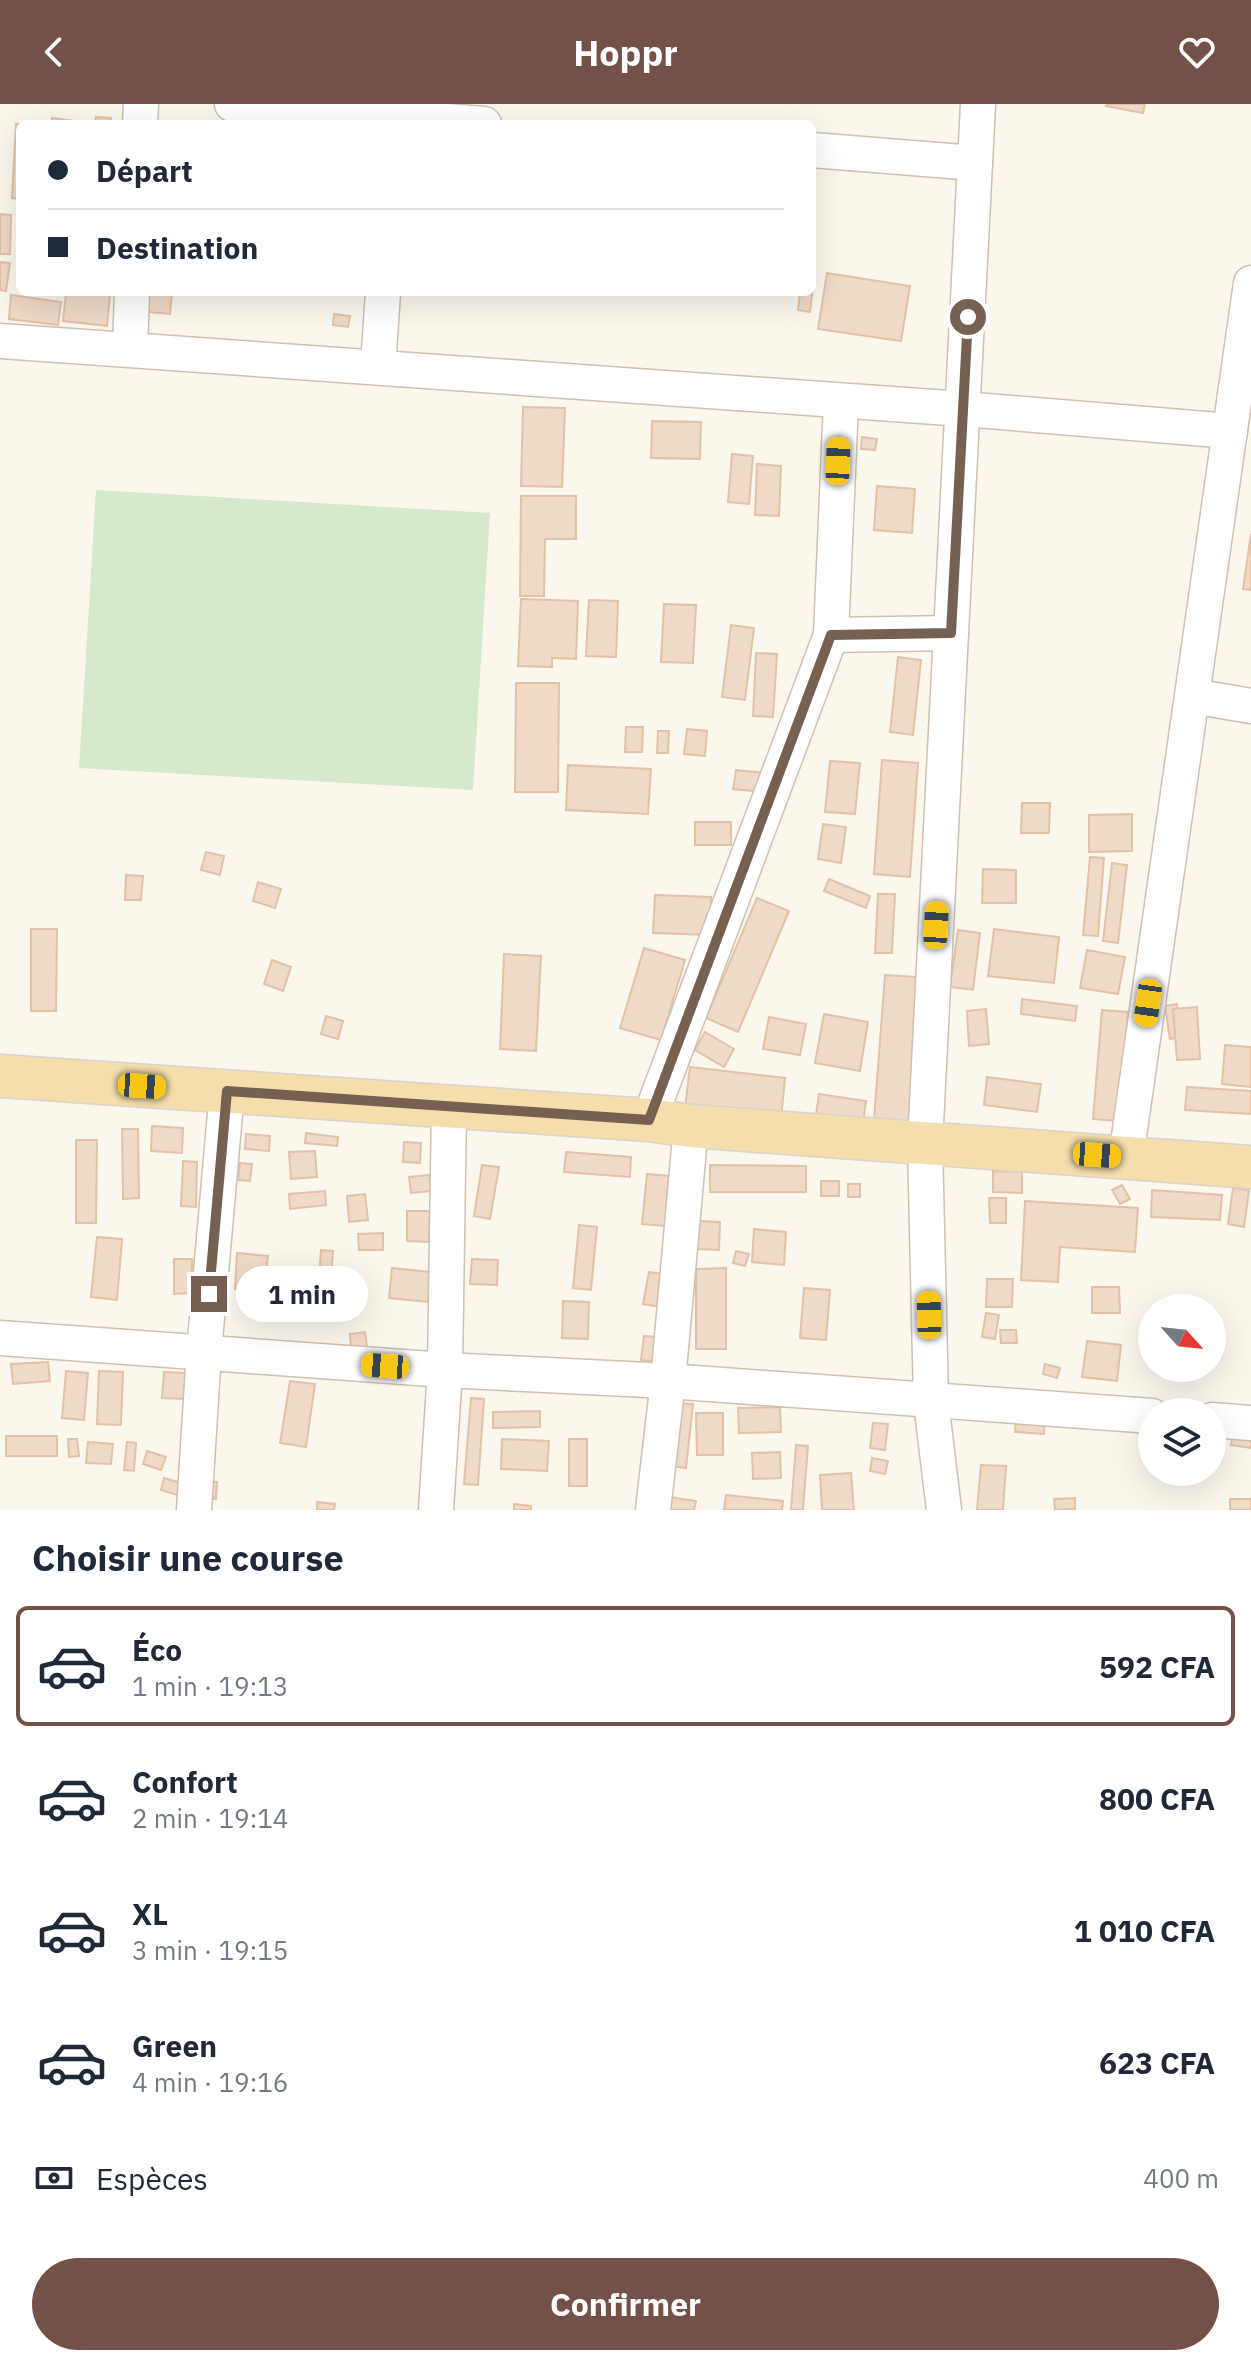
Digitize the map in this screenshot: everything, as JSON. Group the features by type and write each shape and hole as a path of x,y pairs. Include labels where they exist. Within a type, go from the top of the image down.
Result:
{"main road":[{"path":"0,1076 649,1120 691,1126 1251,1167"}],"street":[{"path":"232,104 444,120"},
{"path":"944,1510 931,1402 925,1143 978,104"},
{"path":"816,150 975,163"},
{"path":"1126,1157 1230,431 1247,334 1251,283"},
{"path":"130,349 132,296"},
{"path":"378,367 383,296"},
{"path":"0,341 963,409 1230,431"},
{"path":"649,1120 831,635 841,402"},
{"path":"831,635 951,633"},
{"path":"1192,696 1251,706"},
{"path":"194,1510 204,1352 227,1091"},
{"path":"436,1510 445,1370 449,1106"},
{"path":"653,1510 691,1126"},
{"path":"0,1338 1138,1415"},
{"path":"1226,1421 1251,1423"}],"green space":[{"path":"96,490 490,513 473,790 79,768"}],"building":[{"path":"1107,104 1145,104 1143,113"},
{"path":"16,124 16,198 12,198"},
{"path":"0,214 11,215 10,254 0,254"},
{"path":"0,262 10,263 6,291 0,290"},
{"path":"827,273 910,286 901,341 818,329"},
{"path":"11,295 61,302 58,325 9,319"},
{"path":"66,296 110,296 107,326 63,321"},
{"path":"140,296 172,296 170,314 138,311"},
{"path":"800,296 812,296 810,312 798,310"},
{"path":"334,314 350,316 348,327 333,325"},
{"path":"523,407 565,408 562,487 521,486"},
{"path":"652,421 701,422 700,459 651,458"},
{"path":"862,437 877,439 875,450 861,449"},
{"path":"732,454 753,456 749,504 728,502"},
{"path":"757,464 781,466 779,516 755,515"},
{"path":"877,486 915,489 912,533 874,530"},
{"path":"521,496 576,496 576,539 545,539 544,596 520,596"},
{"path":"1251,534 1251,590 1243,589"},
{"path":"521,599 578,601 576,659 552,658 552,667 518,666"},
{"path":"589,600 618,601 616,657 586,656"},
{"path":"664,604 696,605 693,663 661,662"},
{"path":"731,625 754,628 745,700 722,697"},
{"path":"756,653 777,654 773,717 753,716"},
{"path":"898,657 921,660 913,735 890,732"},
{"path":"516,683 559,683 558,792 515,792"},
{"path":"626,727 643,727 642,752 625,752"},
{"path":"687,729 707,731 705,756 684,754"},
{"path":"658,731 669,731 668,753 657,753"},
{"path":"882,760 918,763 910,877 874,874"},
{"path":"830,761 860,763 855,814 825,812"},
{"path":"568,765 651,769 648,814 566,810"},
{"path":"736,770 767,773 764,792 733,789"},
{"path":"1022,803 1050,803 1049,833 1021,833"},
{"path":"1132,814 1132,851 1089,852 1089,815"},
{"path":"695,822 731,822 731,845 695,845"},
{"path":"823,824 846,827 841,863 818,859"},
{"path":"206,852 224,856 220,875 201,870"},
{"path":"1090,857 1104,858 1098,936 1083,935"},
{"path":"1112,863 1127,865 1118,943 1103,941"},
{"path":"983,869 1016,870 1016,903 982,903"},
{"path":"126,875 143,876 141,900 125,900"},
{"path":"829,879 870,896 866,908 824,891"},
{"path":"258,882 281,889 275,908 253,901"},
{"path":"878,894 895,894 892,953 875,953"},
{"path":"655,895 711,897 710,935 653,933"},
{"path":"757,898 789,911 738,1032 706,1018"},
{"path":"31,929 57,929 56,1011 31,1011"},
{"path":"994,929 1059,937 1054,983 988,976"},
{"path":"958,930 980,933 973,990 950,987"},
{"path":"644,948 685,960 661,1040 620,1028"},
{"path":"1087,950 1125,957 1118,994 1080,988"},
{"path":"504,954 541,956 536,1051 500,1049"},
{"path":"272,960 291,967 283,991 264,984"},
{"path":"885,975 930,978 919,1123 874,1120"},
{"path":"1022,999 1077,1006 1075,1021 1021,1014"},
{"path":"1177,1004 1182,1037 1170,1039 1165,1006"},
{"path":"1197,1007 1200,1059 1177,1060 1173,1009"},
{"path":"986,1009 989,1044 969,1046 967,1011"},
{"path":"1102,1010 1128,1012 1119,1121 1093,1119"},
{"path":"824,1014 868,1022 860,1071 815,1063"},
{"path":"326,1016 343,1021 338,1039 321,1034"},
{"path":"769,1017 806,1024 800,1055 763,1049"},
{"path":"705,1032 734,1049 724,1067 695,1050"},
{"path":"1225,1045 1251,1047 1251,1087 1222,1084"},
{"path":"690,1067 785,1078 781,1119 685,1109"},
{"path":"987,1077 1041,1084 1037,1112 984,1105"},
{"path":"1187,1087 1251,1091 1251,1114 1185,1110"},
{"path":"819,1094 866,1101 863,1122 816,1115"},
{"path":"152,1126 183,1128 182,1153 151,1151"},
{"path":"122,1129 138,1129 139,1198 123,1199"},
{"path":"306,1133 338,1137 337,1146 305,1143"},
{"path":"246,1134 270,1136 269,1151 245,1149"},
{"path":"76,1140 97,1140 96,1223 76,1223"},
{"path":"404,1142 421,1143 420,1163 403,1162"},
{"path":"315,1151 317,1177 291,1179 289,1152"},
{"path":"566,1152 631,1157 630,1177 564,1172"},
{"path":"183,1161 197,1162 196,1207 181,1206"},
{"path":"240,1163 252,1164 250,1181 238,1180"},
{"path":"482,1165 499,1167 490,1219 474,1216"},
{"path":"710,1165 806,1166 806,1192 710,1192"},
{"path":"993,1171 1022,1172 1022,1193 993,1192"},
{"path":"647,1174 669,1176 665,1226 642,1224"},
{"path":"429,1175 431,1191 411,1193 409,1177"},
{"path":"821,1181 839,1181 839,1196 821,1196"},
{"path":"848,1184 860,1184 860,1197 848,1197"},
{"path":"1122,1185 1130,1199 1120,1204 1112,1190"},
{"path":"1233,1188 1249,1190 1244,1227 1228,1224"},
{"path":"1152,1190 1222,1195 1220,1220 1151,1217"},
{"path":"325,1191 326,1205 290,1209 289,1194"},
{"path":"365,1194 368,1220 349,1222 347,1196"},
{"path":"989,1198 1006,1198 1006,1223 990,1223"},
{"path":"1025,1201 1138,1208 1135,1252 1060,1247 1058,1282 1021,1280"},
{"path":"407,1211 430,1211 429,1242 407,1241"},
{"path":"698,1221 720,1222 719,1250 696,1249"},
{"path":"579,1225 597,1227 591,1290 573,1288"},
{"path":"754,1229 786,1232 784,1265 752,1262"},
{"path":"383,1233 383,1250 359,1250 358,1234"},
{"path":"97,1237 122,1239 117,1300 91,1297"},
{"path":"321,1250 333,1251 329,1309 317,1308"},
{"path":"736,1251 749,1254 745,1266 733,1263"},
{"path":"237,1253 268,1256 264,1291 235,1289"},
{"path":"174,1259 192,1259 192,1293 174,1294"},
{"path":"472,1259 498,1260 497,1285 470,1284"},
{"path":"392,1268 430,1272 428,1302 389,1298"},
{"path":"726,1268 726,1349 696,1349 696,1269"},
{"path":"649,1272 665,1274 660,1307 643,1304"},
{"path":"987,1279 1013,1279 1012,1307 986,1307"},
{"path":"1092,1287 1119,1287 1120,1313 1092,1313"},
{"path":"804,1288 830,1290 826,1340 800,1338"},
{"path":"563,1301 589,1302 588,1339 562,1338"},
{"path":"986,1313 999,1315 995,1339 982,1337"},
{"path":"1000,1330 1016,1330 1017,1343 1001,1343"},
{"path":"365,1332 367,1347 351,1349 350,1334"},
{"path":"644,1336 659,1337 657,1362 641,1360"},
{"path":"1087,1341 1121,1345 1117,1381 1082,1377"},
{"path":"48,1362 50,1381 13,1384 11,1364"},
{"path":"1045,1364 1060,1368 1057,1378 1043,1374"},
{"path":"66,1371 88,1373 84,1420 62,1418"},
{"path":"99,1371 123,1372 121,1425 97,1424"},
{"path":"164,1372 186,1373 185,1399 162,1398"},
{"path":"290,1381 315,1384 306,1447 280,1443"},
{"path":"471,1398 484,1399 478,1485 464,1484"},
{"path":"678,1403 693,1404 686,1468 671,1466"},
{"path":"780,1407 781,1432 739,1433 738,1408"},
{"path":"540,1411 540,1427 493,1428 493,1412"},
{"path":"696,1413 723,1413 723,1455 697,1455"},
{"path":"1016,1417 1045,1419 1044,1434 1015,1432"},
{"path":"873,1423 888,1424 885,1450 870,1448"},
{"path":"1234,1427 1251,1430 1251,1448 1231,1445"},
{"path":"6,1436 57,1436 57,1456 6,1456"},
{"path":"68,1439 77,1439 79,1456 69,1457"},
{"path":"502,1439 549,1441 547,1471 501,1469"},
{"path":"569,1439 587,1439 587,1486 569,1486"},
{"path":"88,1442 113,1444 111,1464 86,1463"},
{"path":"127,1442 136,1443 134,1471 124,1470"},
{"path":"796,1445 808,1446 803,1510 791,1510"},
{"path":"147,1451 166,1457 161,1470 143,1464"},
{"path":"780,1452 781,1478 753,1479 752,1453"},
{"path":"872,1458 888,1461 885,1474 870,1471"},
{"path":"981,1465 1006,1466 1003,1510 977,1510"},
{"path":"851,1473 854,1510 822,1510 820,1475"},
{"path":"164,1478 184,1484 181,1496 161,1490"},
{"path":"204,1481 217,1482 216,1499 202,1498"},
{"path":"726,1495 783,1501 782,1510 724,1510"},
{"path":"670,1497 696,1501 694,1510 668,1510"},
{"path":"1075,1498 1075,1509 1055,1510 1054,1499"},
{"path":"1230,1499 1251,1499 1251,1510 1230,1510"},
{"path":"317,1502 335,1504 334,1510 317,1510"},
{"path":"514,1504 531,1506 531,1510 514,1510"}],"route":[{"path":"209,1294 227,1091 649,1120 831,635 951,633 968,317"}]}
